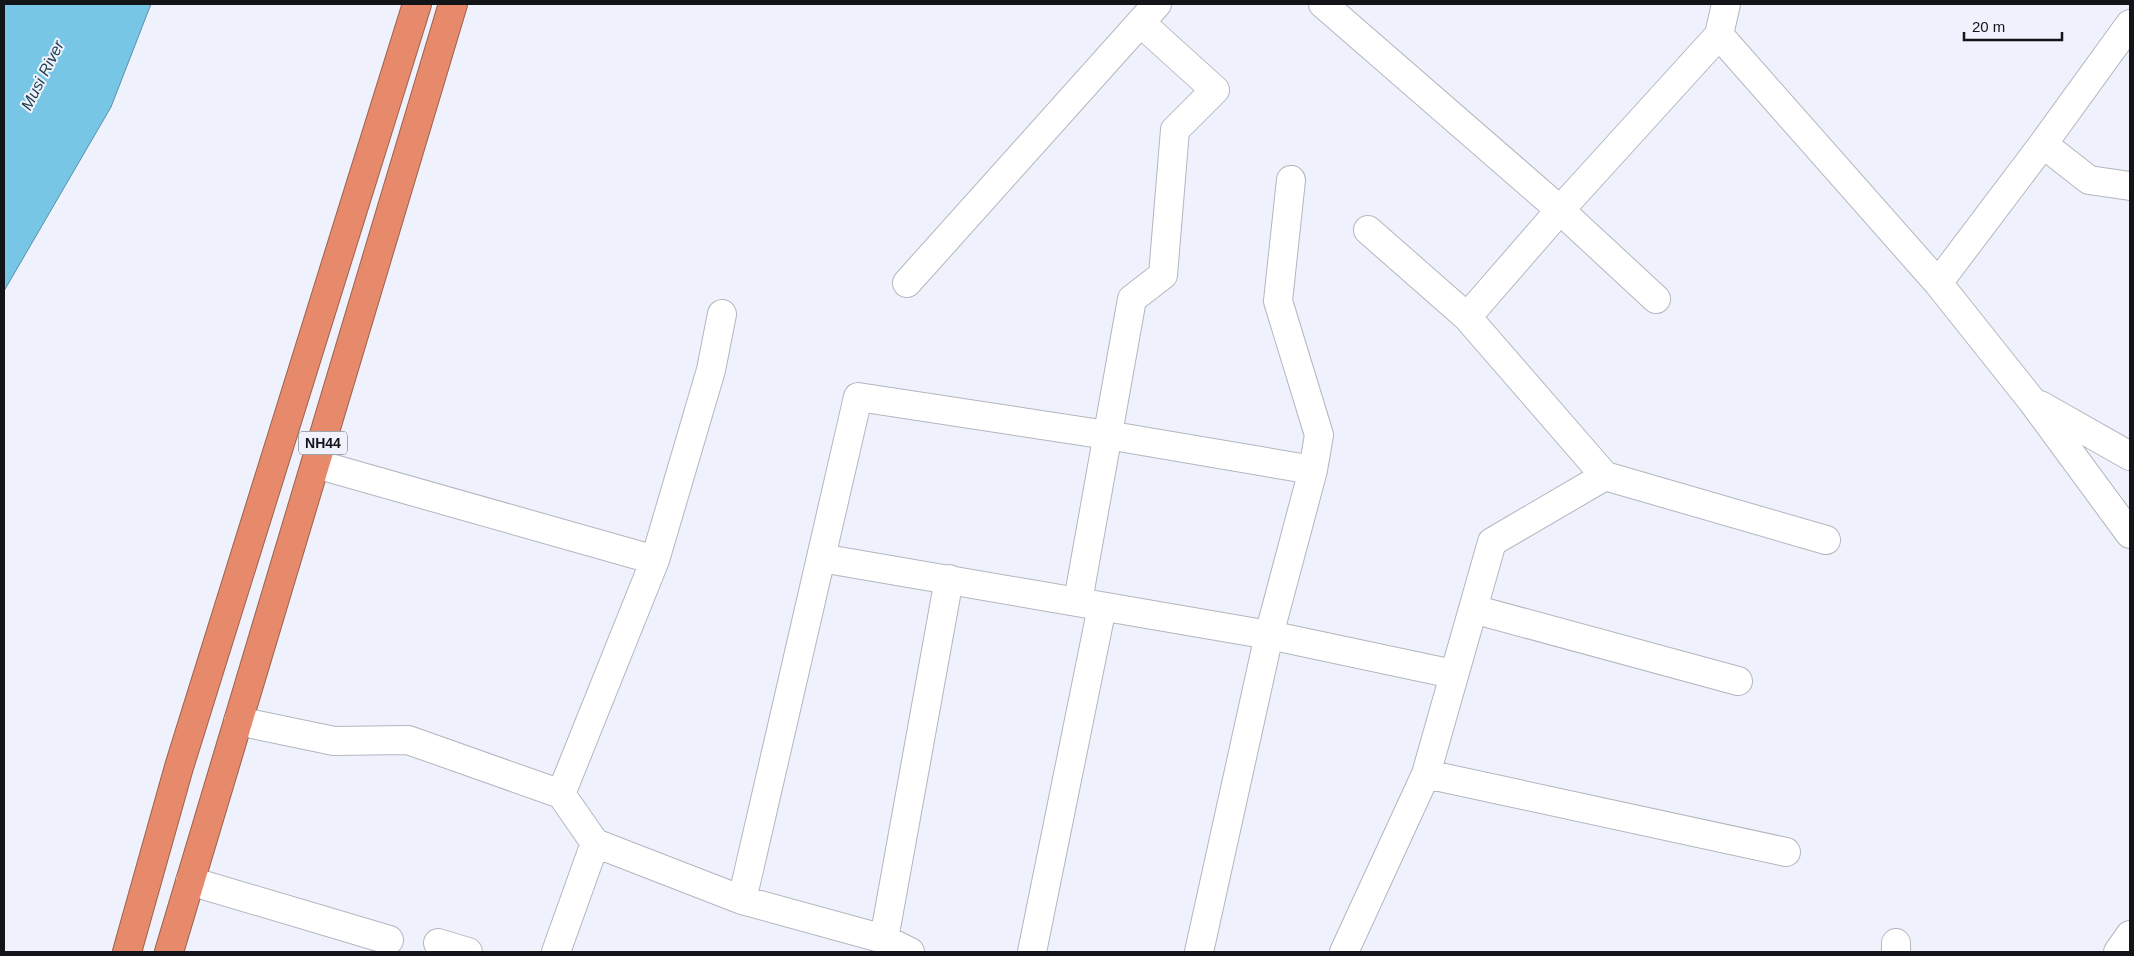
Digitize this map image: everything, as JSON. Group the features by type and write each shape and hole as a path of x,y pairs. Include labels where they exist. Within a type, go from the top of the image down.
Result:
{"highway":[{"name":"NH44","path":"128,952 178,767 417,4"},
{"name":"NH44","path":"169,952 453,4"}],"street":[{"path":"1323,4 1560,210 1656,299"},
{"path":"1467,317 1560,210 1719,35 1726,4"},
{"path":"908,283 1149,13 1215,90 1175,130 1163,275 1132,299 1106,434 1090,604 1032,952"},
{"path":"1938,283 2043,144 2130,24"},
{"path":"1719,35 1938,283 2032,400 2130,534"},
{"path":"2043,144 2089,180 2130,186"},
{"path":"1199,952 1269,635 1313,470 1319,435 1278,301 1291,180"},
{"path":"1368,230 1467,317 1605,476 1826,540"},
{"path":"561,794 655,560 711,370 722,314"},
{"path":"742,900 858,397 1106,434 1313,470"},
{"path":"2032,400 2130,456"},
{"path":"316,464 655,560"},
{"path":"1344,952 1426,774 1492,542 1605,476"},
{"path":"821,558 1269,635 1453,674"},
{"path":"238,721 334,741 408,740 561,794 595,843 742,900 897,948 950,579"},
{"path":"1473,610 1738,681"},
{"path":"1426,774 1786,852"},
{"path":"556,952 595,843"},
{"path":"190,881 388,940"},
{"path":"2118,952 2130,935"},
{"path":"438,942 468,952"}],"water":[{"name":"Musi River","path":"4,4 151,4 111,107 4,291"}]}
